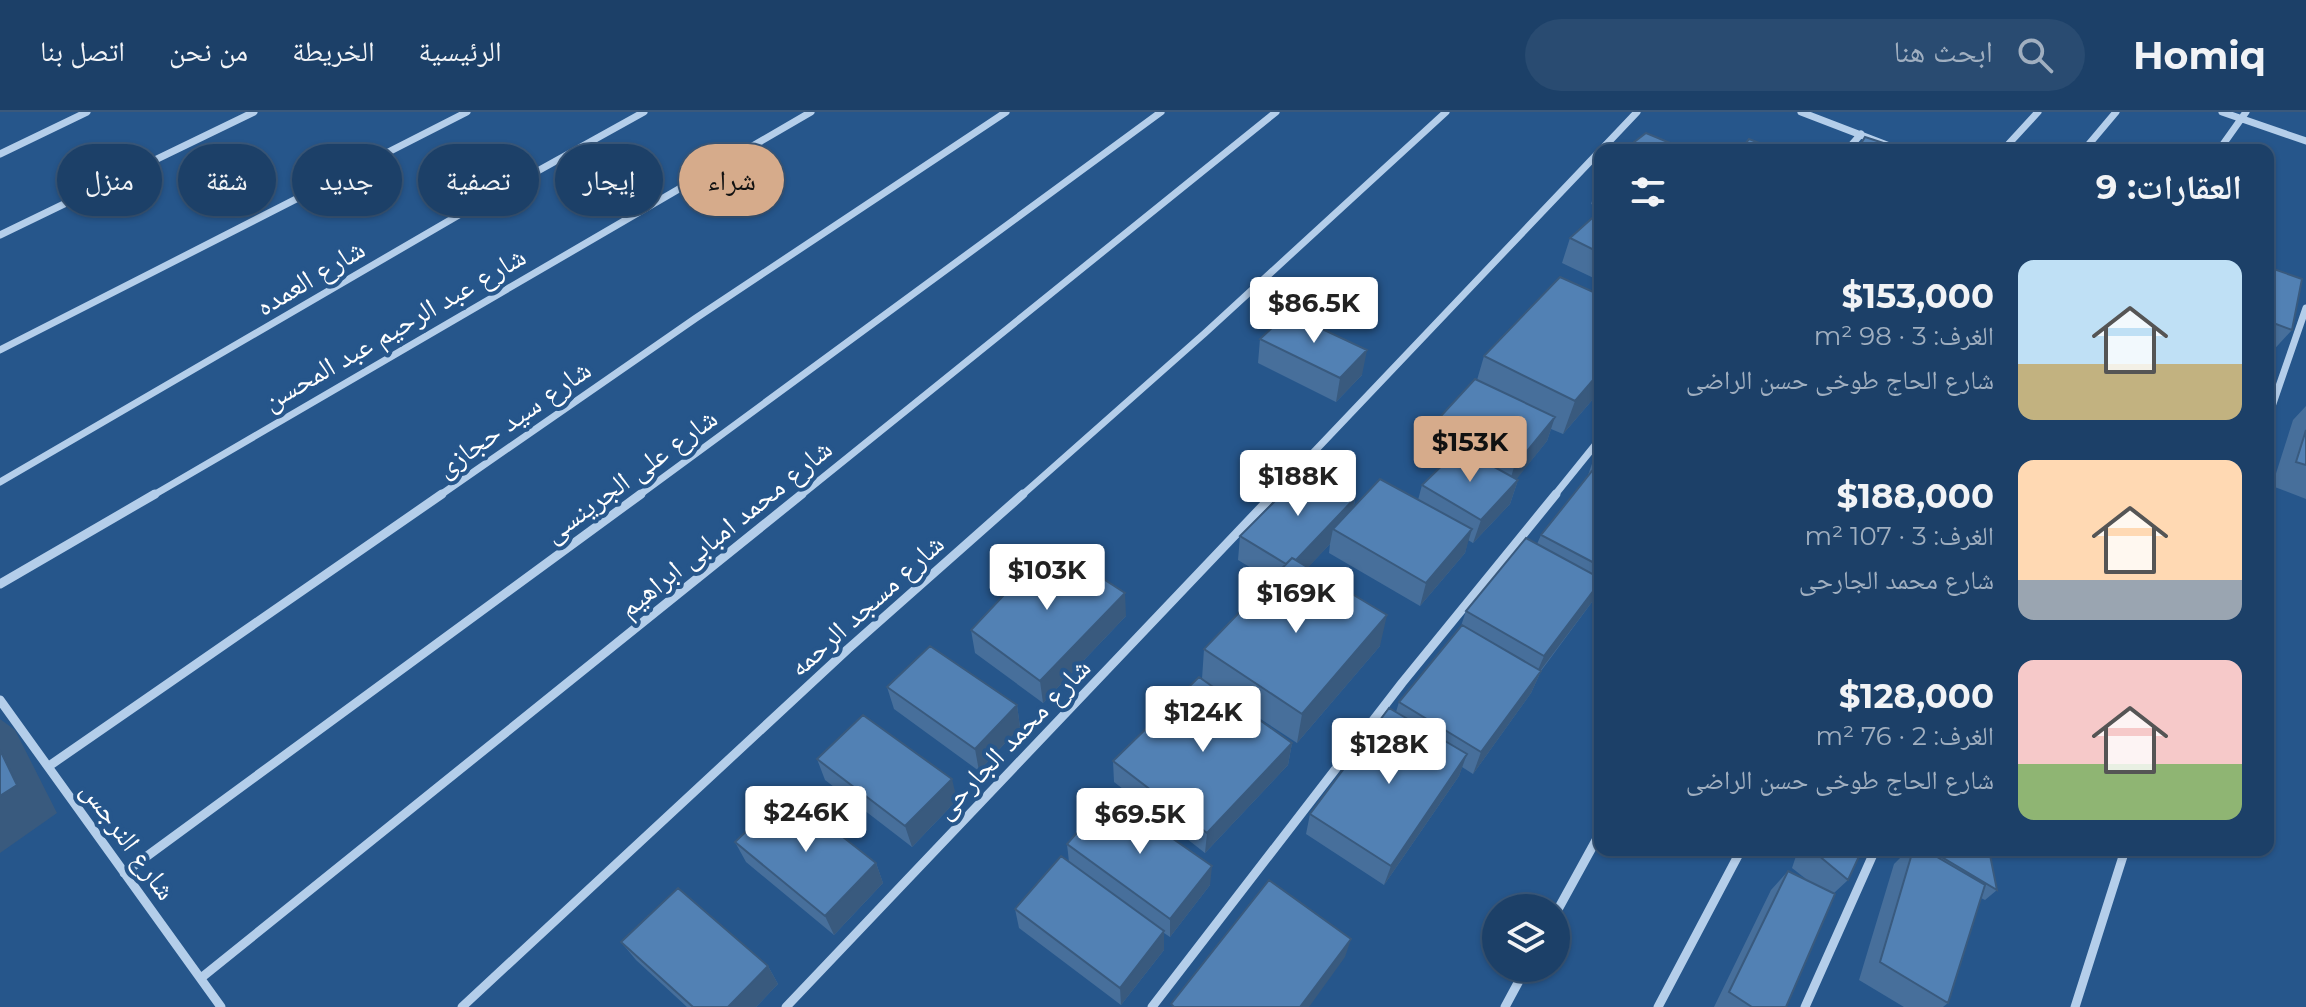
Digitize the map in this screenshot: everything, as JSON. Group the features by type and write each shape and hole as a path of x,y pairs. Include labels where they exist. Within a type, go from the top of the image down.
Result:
{"street":[{"path":"1,152 87,112"},
{"path":"0,235 254,112"},
{"path":"0,350 467,112"},
{"name":"شارع العمده","path":"0,482 464,212 644,112"},
{"name":"شارع عبد الرحيم عبد المحسن","path":"0,584 811,112"},
{"name":"شارع سيد حجازى","path":"49,766 683,327 1006,112"},
{"name":"شارع على الجرينسى","path":"124,873 1161,112"},
{"name":"شارع محمد امبابى ابراهيم","path":"201,978 1276,112"},
{"name":"شارع مسجد الرحمه","path":"462,1007 848,649 1205,333 1446,112"},
{"name":"شارع محمد الجارحى","path":"1606,144 1637,112"},
{"path":"1801,112 1885,144"},
{"path":"2009,144 2038,112"},
{"path":"2089,144 2116,112"},
{"path":"2222,112 2245,116 2306,141"},
{"path":"2224,144 2245,116"},
{"path":"1852,144 1861,134"},
{"name":"شارع محمد الجارحى","path":"786,1007 1594,156"},
{"path":"2274,401 2306,308 2293,302"},
{"path":"1152,1007 1402,683 1594,446"},
{"name":"شارع النرجس","path":"0,700 221,1007"},
{"path":"1566,894 1594,844"},
{"path":"1658,1007 1738,856"},
{"path":"1805,1007 1872,856"},
{"path":"2075,1007 2123,856"},
{"path":"1505,1007 1518,982"}],"building":[{"path":"1646,133 1673,144 1632,144"},
{"path":"1865,137 1887,144 1861,144"},
{"path":"1749,139 1762,144 1745,144"},
{"path":"1594,216 1594,250 1570,238"},
{"path":"2274,269 2302,279 2292,330 2274,323"},
{"path":"1560,277 1594,292 1594,379 1575,401 1484,356"},
{"path":"1288,313 1367,350 1340,378 1260,339"},
{"path":"1475,379 1555,417 1514,467 1477,448 1440,417"},
{"path":"2306,430 2306,465 2296,462"},
{"path":"1460,448 1518,480 1481,520 1422,485"},
{"path":"1306,470 1355,498 1296,560 1292,558 1286,564 1240,536"},
{"path":"1592,471 1594,472 1594,563 1541,535"},
{"path":"1380,479 1472,529 1426,583 1333,529"},
{"path":"1526,538 1594,575 1594,590 1544,656 1466,611"},
{"path":"1051,545 1125,593 1040,681 971,630"},
{"path":"1292,558 1387,615 1302,714 1204,649"},
{"path":"1462,625 1541,671 1481,752 1399,702"},
{"path":"930,646 1017,705 975,749 887,687"},
{"path":"1199,677 1292,743 1207,833 1113,761"},
{"path":"1389,708 1467,754 1391,866 1310,814"},
{"path":"863,715 952,779 905,826 817,759"},
{"path":"0,750 17,785 0,796"},
{"path":"787,793 876,863 825,916 735,842"},
{"path":"1110,795 1212,866 1170,919 1067,844"},
{"path":"1061,856 1164,931 1120,988 1015,909"},
{"path":"1819,856 1859,856 1848,880"},
{"path":"1911,856 1935,856 1985,885 1948,1003 1880,962"},
{"path":"1940,856 1990,856 1997,890"},
{"path":"1788,871 1835,894 1786,1007 1752,1007 1729,992"},
{"path":"1269,880 1351,939 1300,1007 1174,1007 1171,1004"},
{"path":"678,888 768,966 728,1007 693,1007 621,942"}]}
